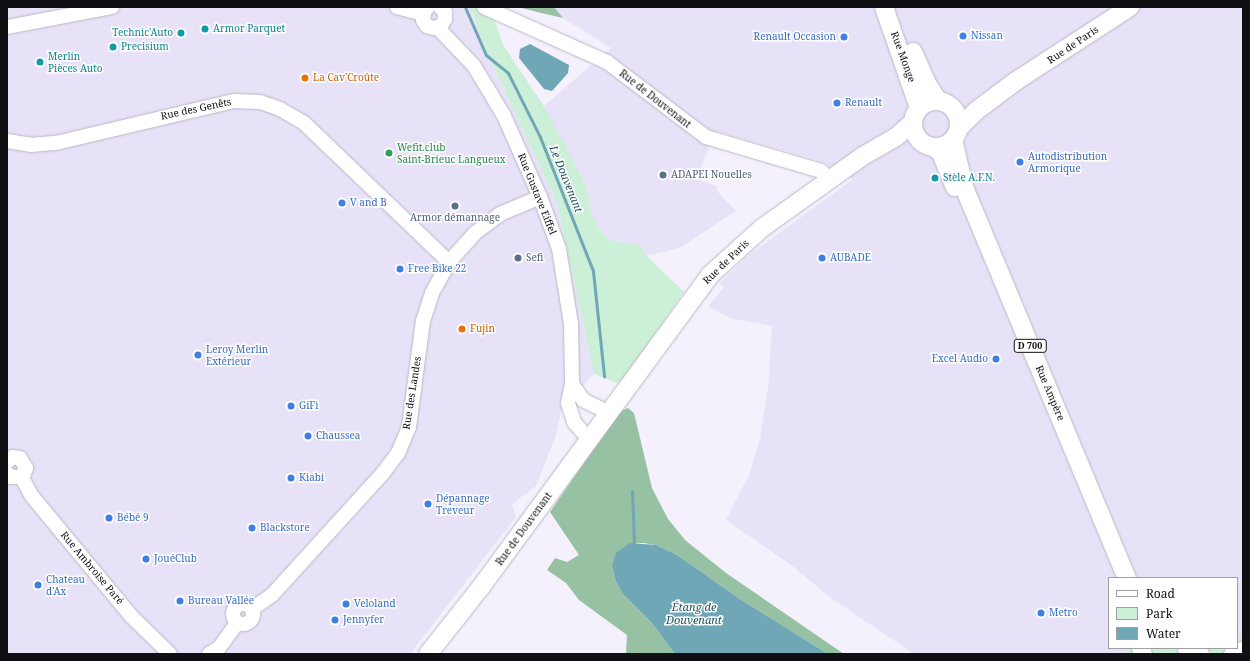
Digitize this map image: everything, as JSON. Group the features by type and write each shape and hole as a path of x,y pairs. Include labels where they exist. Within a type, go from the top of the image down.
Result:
{"highway":[{"path":"1234,654 1243,652"}],"main road":[{"name":"Rue Monge","path":"884,7 916,115"},
{"name":"Rue Monge","path":"895,7 920,69 945,104"},
{"name":"Rue de Paris","path":"956,133 976,111 1016,81 1130,7"},
{"name":"Rue de Paris","path":"945,104 1016,81"},
{"path":"929,102 945,104 957,114 956,133 941,146 927,144 914,129 916,115 929,102"},
{"name":"Rue de Paris","path":"848,169 863,156 896,137 916,115"},
{"name":"Rue Ampère","path":"956,133 964,187 1127,577"},
{"name":"Rue de Paris","path":"612,407 710,275 762,228 848,169 882,152 927,144"},
{"name":"Rue Ampère","path":"927,144 941,153 1117,577"},
{"name":"Rue de Douvenant","path":"428,654 481,587 612,407"}],"street":[{"path":"7,27 112,7"},
{"path":"397,7 437,9 445,19 438,28"},
{"name":"Rue de Douvenant","path":"484,7 607,62 706,137 821,171 830,180"},
{"name":"Rue Gustave Eiffel","path":"437,9 427,26 438,28 474,66 504,116 540,197 559,249 571,324 572,384 568,403 574,422 588,440"},
{"name":"Rue des Genêts","path":"7,141 31,145 56,143 234,101 260,102 280,109 304,123 449,262"},
{"name":"Rue des Landes","path":"209,654 219,648 237,623 233,615 237,606 246,604 252,609 272,595 383,473 398,453 409,427 423,321 432,293 449,262 475,233 500,214 540,197"},
{"path":"572,384 583,400 612,407"},
{"path":"7,461 13,457 23,460 26,468 22,476 15,478 7,472"},
{"name":"Rue Ambroise Paré","path":"22,476 31,495 131,616 170,654"}],"shaded area":[{"path":"7,7 470,7 489,57 557,203 594,374 562,407 556,435 536,486 512,504 516,517 410,654 7,654"},
{"path":"554,7 1243,7 1243,637 1238,638 1238,577 1108,577 1108,649 1127,649 1126,654 914,654 831,598 791,565 726,520 749,475 760,439 768,388 772,326 730,318 708,306 724,287 720,283 749,255 853,179 823,162 716,131 696,179 717,186 717,191 736,211 681,247 664,252 646,255 641,245 612,241 601,231 591,213 586,186 544,106 611,48 563,18"}],"green space":[{"path":"470,7 490,7 503,45 549,114 586,186 591,213 601,231 612,241 641,245 646,255 684,292 620,384 594,374 557,203 489,57"},
{"path":"518,7 554,7 563,18 537,12"},
{"path":"628,408 634,413 652,488 668,519 685,540 726,573 844,654 828,654 740,599 677,555 656,545 630,543 612,566 616,582 623,594 652,623 675,654 626,654 627,635 579,600 566,583 547,570 555,558 567,562 579,555 550,512 619,412"},
{"path":"1243,637 1243,654 1126,654 1127,649 1238,649 1238,638"}],"water":[{"path":"530,44 569,65 568,73 552,91 544,89 519,58 520,49"},
{"name":"Étang de Douvenant","path":"630,543 656,545 677,555 740,599 828,654 675,654 652,623 623,594 616,582 612,566 616,553"}],"waterway":[{"name":"Le Douvenant","path":"465,7 486,55 508,73 540,137 593,271 604,376"},
{"name":"Le Douvenant","path":"632,491 634,543"}],"place":[{"name":"Armor Parquet","path":"205,29"},
{"name":"Technic'Auto","path":"181,33"},
{"name":"Nissan","path":"963,36"},
{"name":"Renault Occasion","path":"844,37"},
{"name":"Precisium","path":"113,47"},
{"name":"Merlin Pièces Auto","path":"40,62"},
{"name":"La Cav'Croûte","path":"305,78"},
{"name":"Renault","path":"837,103"},
{"name":"Wefit.club Saint-Brieuc Langueux","path":"389,153"},
{"name":"Autodistribution Armorique","path":"1020,162"},
{"name":"ADAPEI Nouelles","path":"663,175"},
{"name":"Stèle A.F.N.","path":"935,178"},
{"name":"V and B","path":"342,203"},
{"name":"Armor démannage","path":"455,206"},
{"name":"Sefi","path":"518,258"},
{"name":"AUBADE","path":"822,258"},
{"name":"Free Bike 22","path":"400,269"},
{"name":"Fujin","path":"462,329"},
{"name":"Leroy Merlin Extérieur","path":"198,355"},
{"name":"Excel Audio","path":"996,359"},
{"name":"GiFi","path":"291,406"},
{"name":"Chaussea","path":"308,436"},
{"name":"Kiabi","path":"291,478"},
{"name":"Dépannage Treveur","path":"428,504"},
{"name":"Bébé 9","path":"109,518"},
{"name":"Blackstore","path":"252,528"},
{"name":"JouéClub","path":"146,559"},
{"name":"Chateau d'Ax","path":"38,585"},
{"name":"Bureau Vallée","path":"180,601"},
{"name":"Veloland","path":"346,604"},
{"name":"Metro","path":"1041,613"},
{"name":"Jennyfer","path":"335,620"}]}
